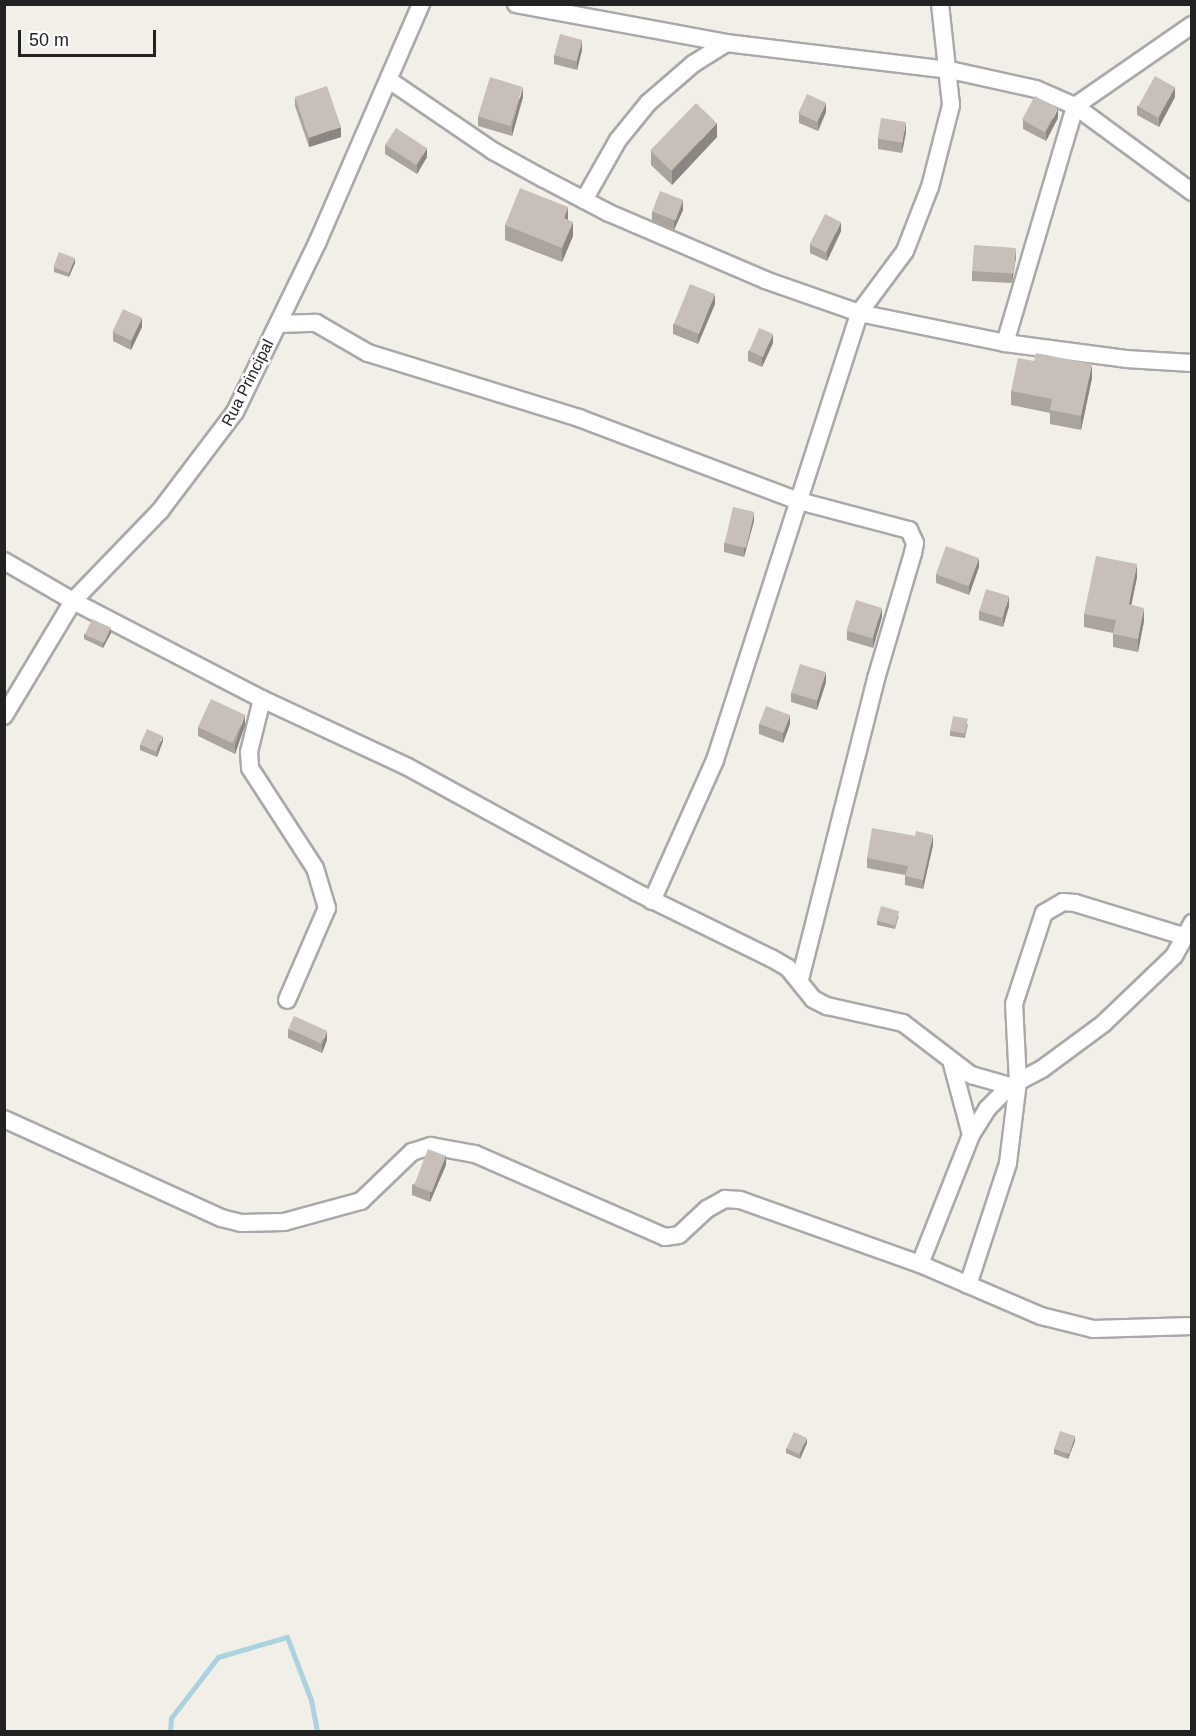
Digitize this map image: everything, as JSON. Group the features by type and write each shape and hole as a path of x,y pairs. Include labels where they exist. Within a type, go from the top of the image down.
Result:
{"street":[{"name":"Rua Principal","path":"4,716 73,601 153,519 217,441 235,412 278,324 421,4"},
{"path":"516,4 726,43 950,70 1036,89 1075,106 1191,192"},
{"path":"652,901 715,760 859,313 905,251 916,227 946,135 951,105 950,70 940,4"},
{"path":"1005,343 1075,106 1191,25"},
{"path":"584,200 618,140 648,103 693,64 726,43"},
{"path":"389,80 493,151 584,200 765,280 859,313 1005,343 1126,359 1191,363"},
{"path":"278,324 316,323 368,353 579,418 799,501 909,530 915,543 876,679 800,980"},
{"path":"4,561 73,601 262,699 408,767 652,901 771,958 800,980 813,999 827,1006 903,1023 952,1064 971,1076 1014,1084"},
{"path":"262,699 249,752 250,768 315,868 327,908 287,1000"},
{"path":"920,1264 971,1135 987,1109 1014,1084 1042,1069 1103,1024 1174,956 1189,930 1075,903 1063,902 1044,913 1014,1004 1014,1084 1008,1163 968,1285"},
{"path":"952,1064 971,1135"},
{"path":"4,1119 221,1218 241,1223 284,1222 361,1201 412,1152 431,1146 475,1154 665,1237 679,1235 707,1209 725,1199 740,1200 920,1264 1041,1316 1093,1329 1191,1326"}],"building":[{"path":"560,34 582,40 577,61 554,55"},
{"path":"1155,76 1175,87 1158,118 1138,107"},
{"path":"490,77 523,87 511,126 478,116"},
{"path":"327,86 341,127 309,138 295,97"},
{"path":"807,94 826,103 817,122 798,113"},
{"path":"1035,96 1058,109 1045,132 1022,120"},
{"path":"696,103 717,123 671,171 650,150"},
{"path":"881,118 906,122 902,143 878,139"},
{"path":"396,128 427,148 416,165 385,145"},
{"path":"520,188 568,207 564,218 573,222 562,248 505,225"},
{"path":"660,191 683,200 675,220 652,212"},
{"path":"825,214 841,222 826,252 810,244"},
{"path":"974,245 1016,248 1014,274 972,271"},
{"path":"59,252 75,258 69,273 53,267"},
{"path":"690,284 715,294 699,334 674,324"},
{"path":"123,309 142,318 131,341 112,332"},
{"path":"759,328 773,334 763,357 749,351"},
{"path":"1036,353 1092,364 1081,416 1050,410 1052,399 1011,391 1018,358 1034,361"},
{"path":"733,507 754,512 746,548 725,543"},
{"path":"946,546 979,558 969,586 936,574"},
{"path":"1096,556 1137,564 1129,604 1144,608 1138,639 1113,634 1116,620 1084,614"},
{"path":"986,589 1009,596 1002,618 979,611"},
{"path":"856,600 882,608 872,638 847,631"},
{"path":"92,619 111,628 104,643 85,634"},
{"path":"800,664 826,672 817,701 791,693"},
{"path":"211,699 245,715 232,743 198,727"},
{"path":"766,706 790,715 783,733 759,724"},
{"path":"953,716 968,719 965,734 950,731"},
{"path":"147,729 163,736 156,751 140,745"},
{"path":"872,828 915,836 916,831 933,835 923,880 905,876 908,866 867,858"},
{"path":"881,906 899,911 895,926 877,920"},
{"path":"294,1016 327,1031 321,1043 288,1029"},
{"path":"428,1149 446,1156 432,1192 414,1185"},
{"path":"1060,1431 1075,1436 1069,1454 1054,1449"},
{"path":"794,1432 807,1438 799,1454 786,1448"}],"waterway":[{"path":"170,1732 171,1718 218,1657 287,1637 311,1700 317,1732"}]}
